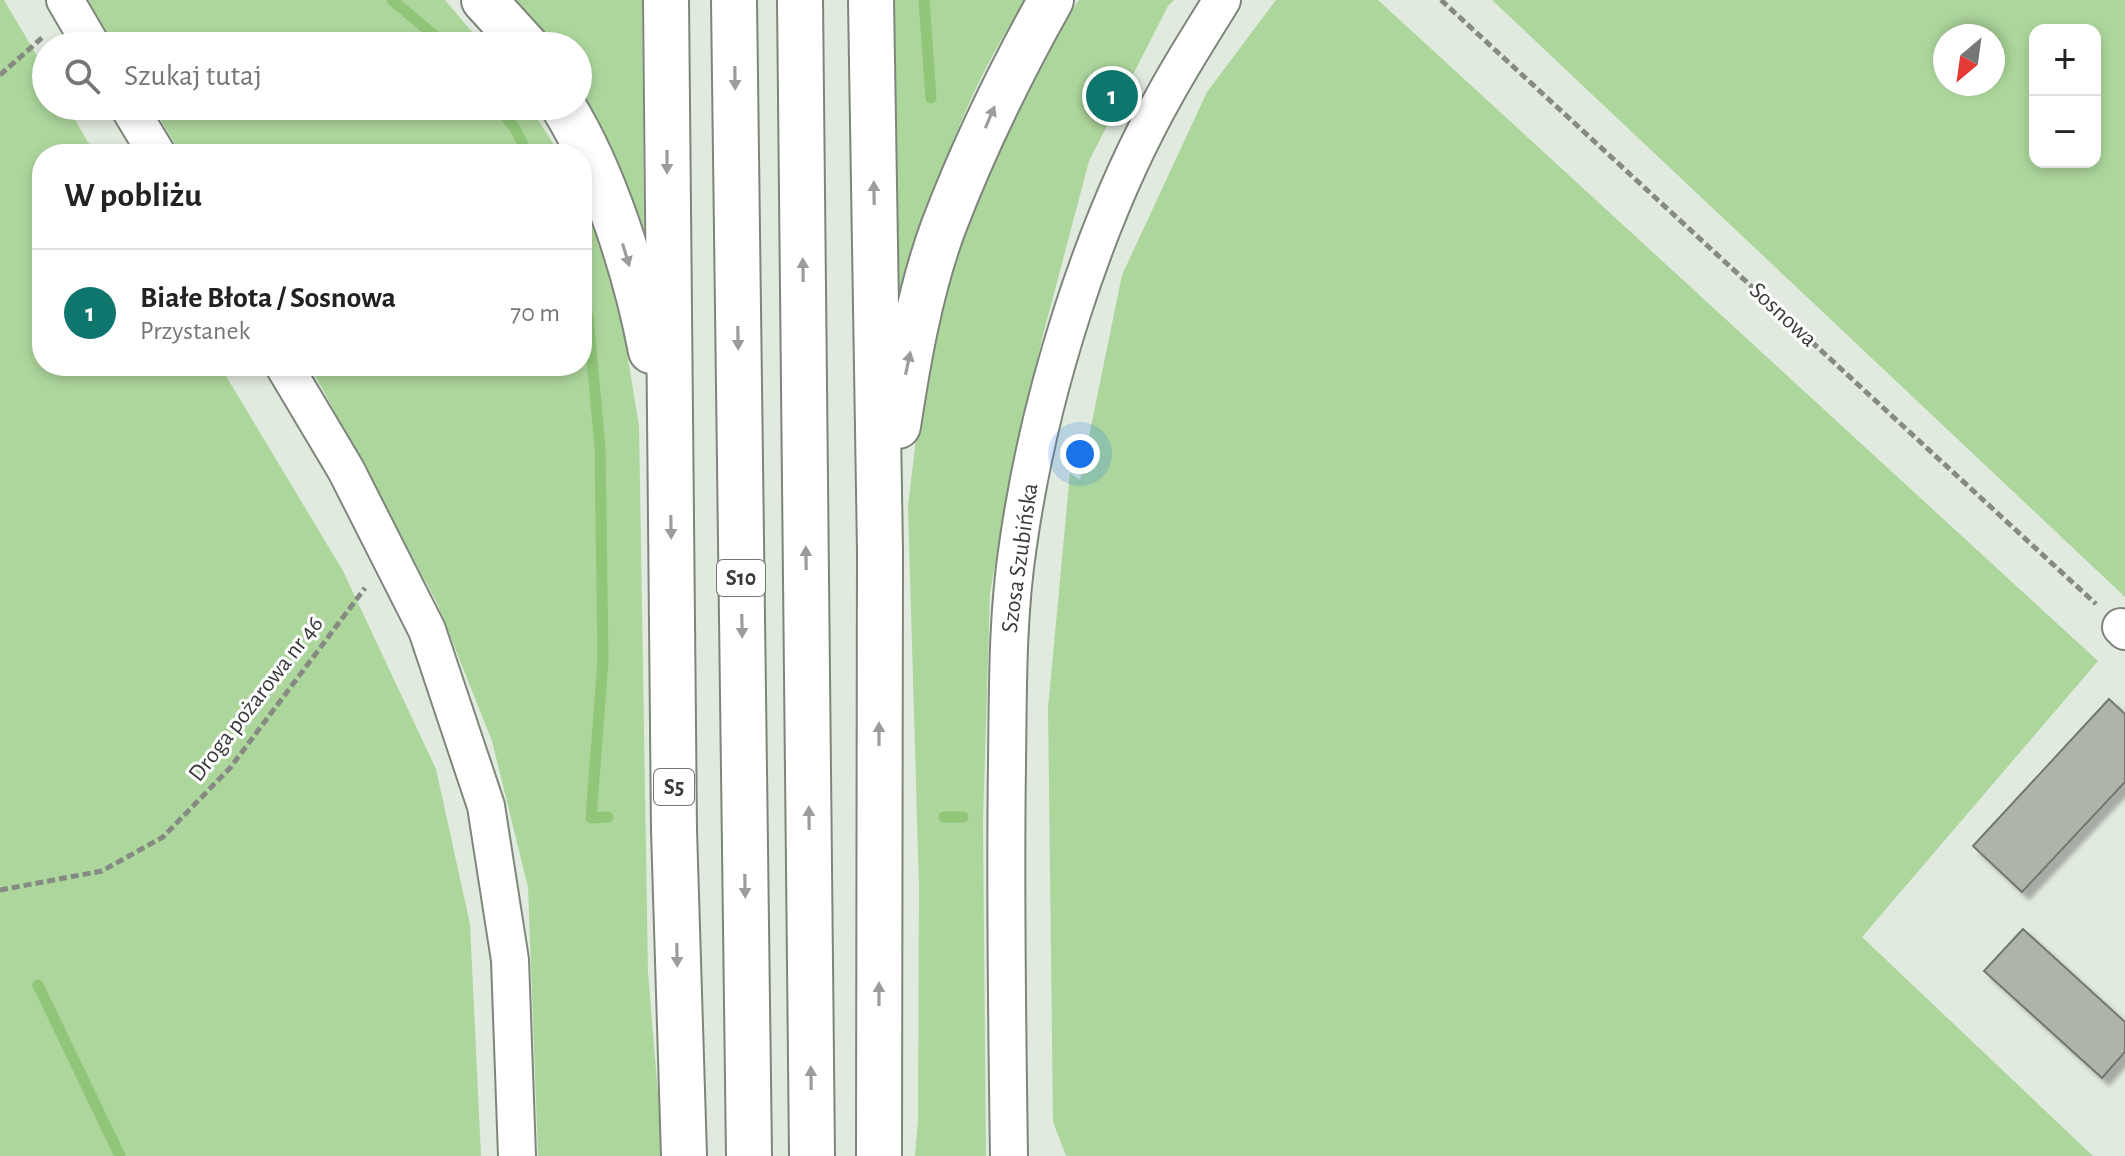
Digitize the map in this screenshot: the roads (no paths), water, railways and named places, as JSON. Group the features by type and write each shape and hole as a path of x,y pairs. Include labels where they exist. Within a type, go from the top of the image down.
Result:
{"highway":[{"path":"484,0 513,32"},
{"name":"S5","path":"666,0 674,830 684,1156"},
{"name":"S10","path":"734,0 749,1156"},
{"path":"800,0 812,1156"},
{"path":"871,0 880,551 879,1156"},
{"path":"880,551 906,371 943,229 999,96 1051,0"},
{"path":"570,120 582,144"},
{"path":"592,167 618,228 645,318 670,449"}],"street":[{"name":"Szosa Szubińska","path":"1009,1156 1005,864 1009,649 1017,546 1050,383 1091,262 1123,180 1165,95 1222,0"},
{"path":"68,6 84,32"},
{"path":"136,120 151,144"},
{"path":"290,376 346,470 427,630 486,806 510,960 517,1156"}],"waterway":[{"path":"392,0 430,32"},
{"path":"924,0 931,98"},
{"path":"508,120 523,144"},
{"path":"592,360 600,447 603,661 591,818 608,817"},
{"path":"944,817 963,817"},
{"path":"38,985 120,1156"}],"place":[{"name":"Białe Błota / Sosnowa","path":"1112,96"}]}
